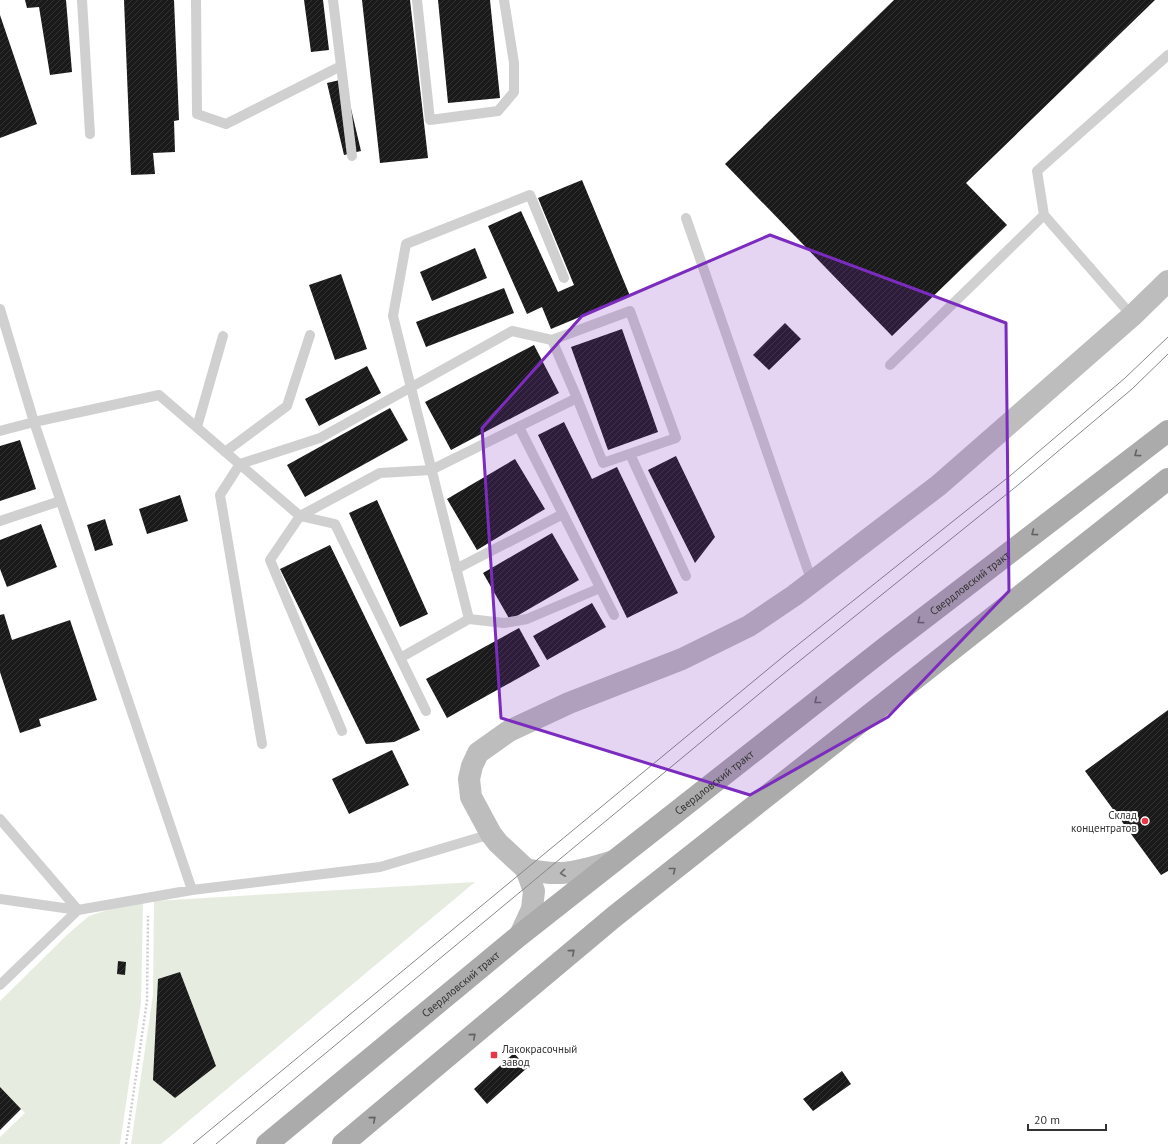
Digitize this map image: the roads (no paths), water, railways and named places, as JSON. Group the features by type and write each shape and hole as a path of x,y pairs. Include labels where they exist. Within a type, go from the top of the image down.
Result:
{"main road":[{"path":"520,935 529,917 534,900 534,891 526,870 491,834 471,797 469,779 472,766 478,753 491,742 509,731 569,703 689,656 749,626 812,582 939,485 1132,316 1164,283"},
{"name":"Свердловский тракт","path":"267,1144 520,935 885,648 1168,430"},
{"path":"343,1144 615,916 1168,479"},
{"path":"526,870 544,874 561,874 614,861"}],"lane":[{"path":"82,0 90,134"},
{"path":"196,0 197,114 226,124 341,66"},
{"path":"333,0 352,156"},
{"path":"417,0 430,120 498,111 514,92 514,63 504,0"},
{"path":"1132,316 1044,215 1037,171 1168,55"},
{"path":"469,619 393,316 406,244 530,195 564,278"},
{"path":"890,365 1044,215"},
{"path":"686,218 812,582"},
{"path":"0,309 34,422 60,501 192,890"},
{"path":"262,744 220,495 240,464 320,438 512,331 552,340 630,311 676,438 603,463 552,340"},
{"path":"226,452 287,406 310,335"},
{"path":"197,427 223,336"},
{"path":"0,431 34,422 159,395 300,516 335,524 426,711"},
{"path":"342,731 270,560 300,516 380,473 432,470 577,398"},
{"path":"519,427 614,615"},
{"path":"630,454 686,576"},
{"path":"0,521 60,501"},
{"path":"456,569 564,514"},
{"path":"400,658 469,619 504,623 526,619 600,588"},
{"path":"0,820 78,910"},
{"path":"0,899 78,910 192,890 380,867 491,834"},
{"path":"0,985 78,910"}],"tram line":[{"path":"193,1144 790,651 1011,475 1125,378 1168,337"},
{"path":"216,1144 782,675 1018,485 1132,389 1168,354"}],"place":[{"name":"Склад концентратов","path":"1145,821"},
{"name":"Лакокрасочный завод","path":"494,1055"}]}
